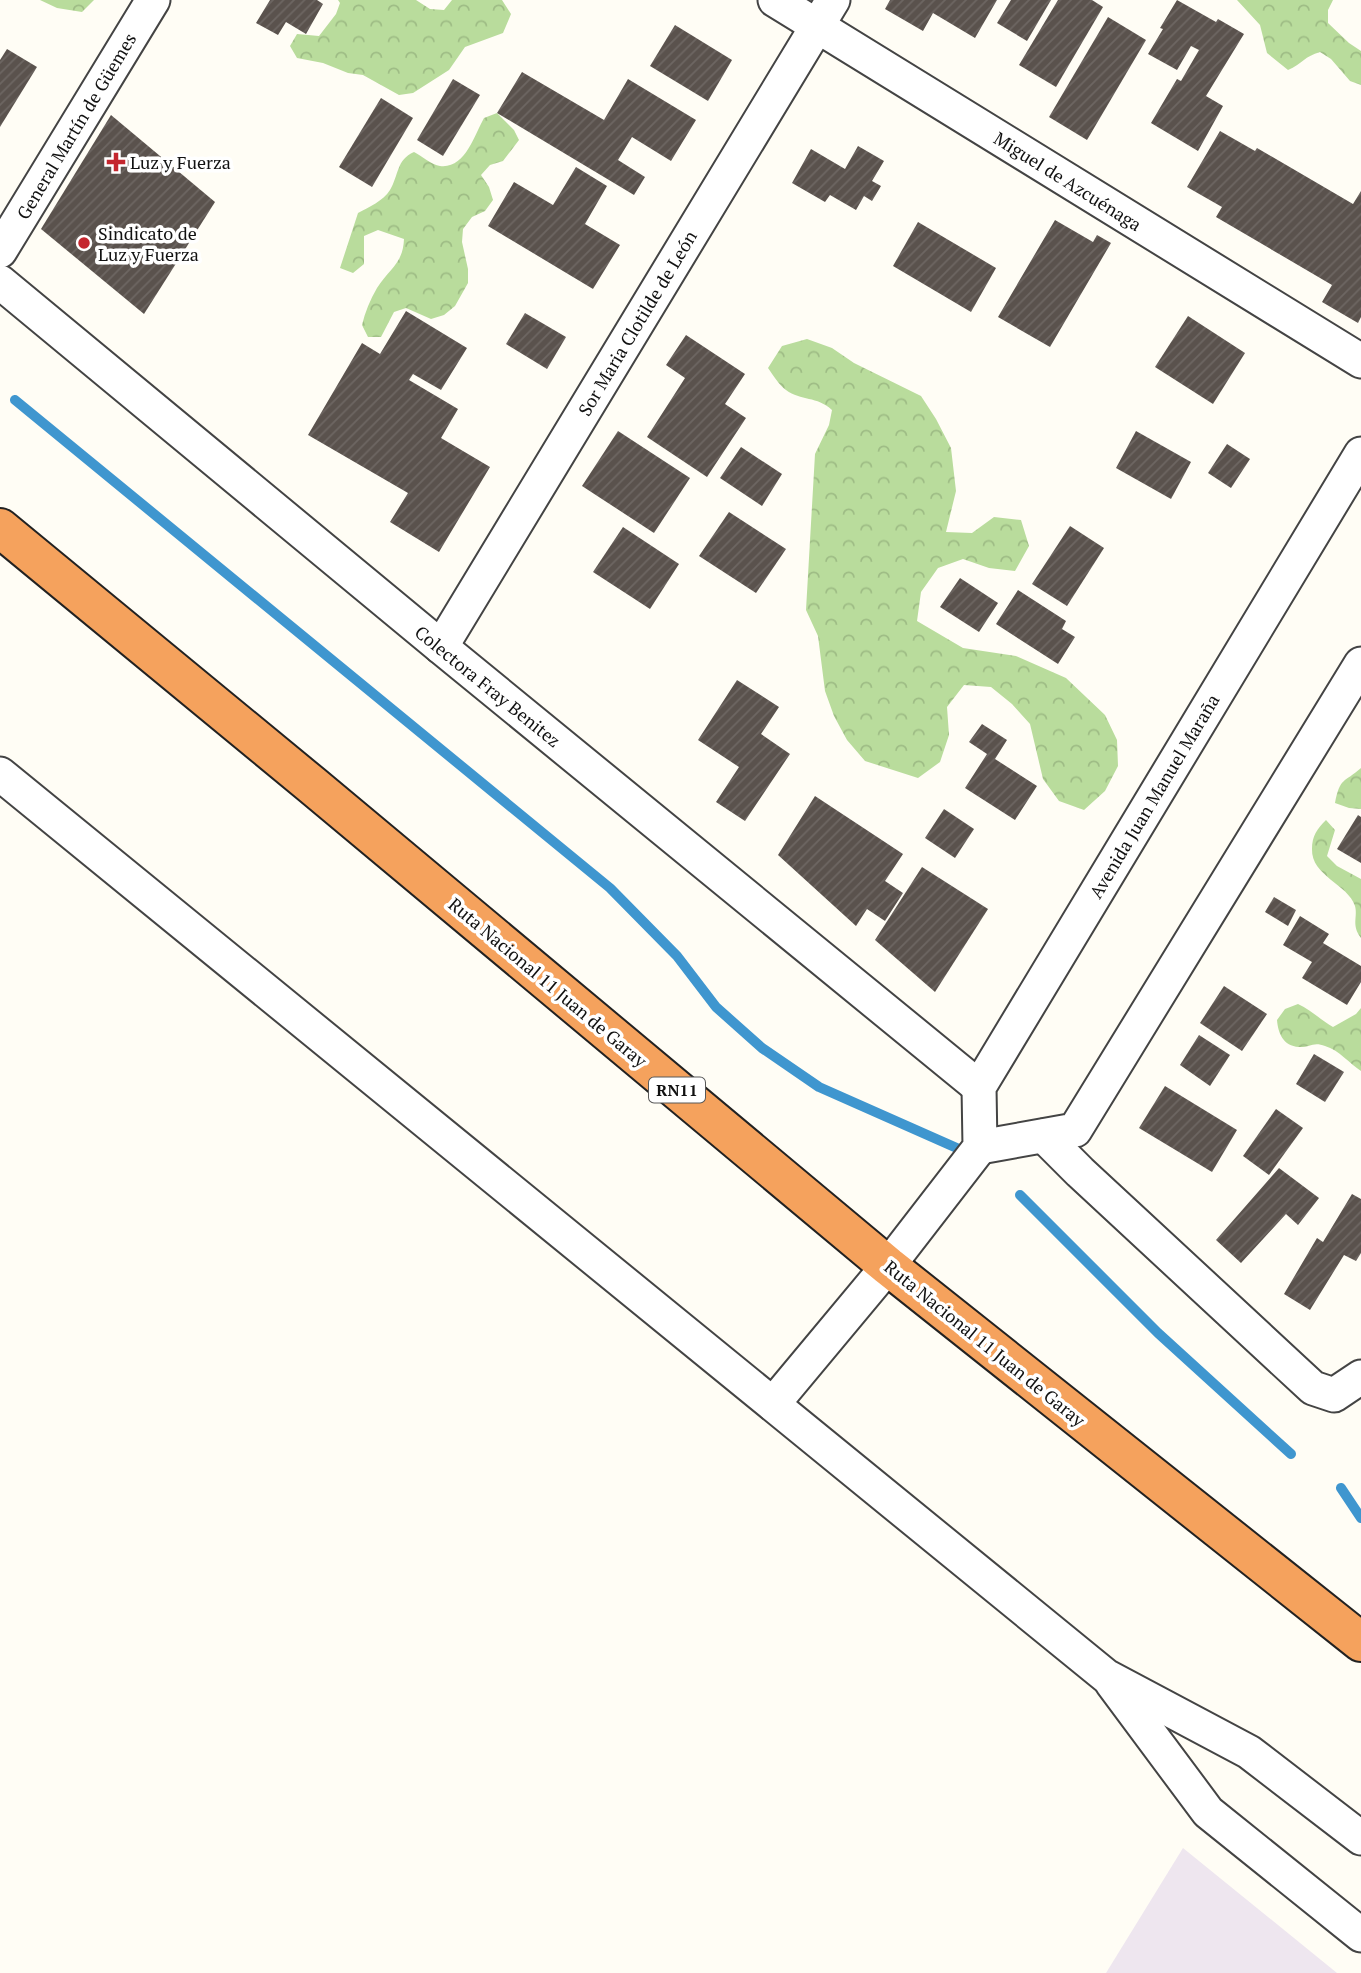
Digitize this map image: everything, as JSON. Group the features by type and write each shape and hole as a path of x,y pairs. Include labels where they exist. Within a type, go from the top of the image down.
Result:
{"highway":[{"name":"Ruta Nacional 11 Juan de Garay","path":"0,528 888,1266 1361,1642"}],"street":[{"name":"General Martín de Güemes","path":"0,251 153,0"},
{"name":"Miguel de Azcuénaga","path":"775,0 825,13 1361,361"},
{"name":"Sor Maria Clotilde de León","path":"441,647 825,13"},
{"name":"Colectora Fray Benitez","path":"0,282 979,1087"},
{"name":"Avenida Juan Manuel Maraña","path":"979,1087 1361,454"},
{"path":"980,1147 1075,1130 1361,664"},
{"path":"0,774 1106,1676 1249,1752 1361,1838"},
{"path":"773,1404 888,1266 980,1147 979,1087"},
{"path":"1044,1136 1313,1388 1334,1395 1361,1377"},
{"path":"1106,1676 1208,1812 1361,1935"}],"shaded area":[{"path":"1183,1848 1337,1973 1106,1973"}],"green space":[{"path":"40,0 94,0 82,12 57,8"},
{"path":"338,0 416,0 430,9 444,10 452,0 502,0 511,14 503,33 465,47 449,70 413,93 399,95 363,75 297,58 290,46 297,34 319,36 336,14 340,3"},
{"path":"1237,0 1333,0 1328,10 1328,23 1361,51 1361,85 1350,81 1331,59 1320,52 1288,70 1267,53 1260,25"},
{"path":"497,113 514,130 519,140 503,161 490,165 481,175 493,200 485,211 472,217 463,229 462,242 468,283 455,306 444,315 431,319 406,308 394,312 381,337 368,337 362,325 366,311 377,288 401,255 404,239 378,230 364,236 364,264 353,273 340,268 358,213 387,194 408,155 414,152 440,166 449,166 468,150 484,118"},
{"path":"807,339 832,348 854,363 921,396 951,448 956,491 946,532 972,533 994,517 1021,520 1029,546 1015,571 989,568 963,559 938,568 921,592 917,621 963,648 1016,656 1066,678 1105,715 1117,740 1118,766 1105,791 1084,810 1059,801 1043,779 1030,724 1012,704 991,687 964,685 947,707 949,735 940,762 918,778 865,761 847,740 825,691 818,636 806,610 815,454 829,425 832,410 786,390 768,368 782,346"},
{"path":"1361,768 1361,809 1335,803 1341,784"},
{"path":"1326,820 1335,830 1327,856 1337,866 1361,879 1361,938 1356,929 1356,910 1351,898 1323,873 1313,858 1314,836"},
{"path":"1298,1004 1333,1027 1356,1014 1361,1008 1361,1071 1330,1048 1317,1044 1299,1047 1285,1041 1280,1034 1277,1020 1285,1009"}],"building":[{"path":"270,0 317,0 323,4 306,34 286,22 278,35 256,23"},
{"path":"890,0 997,0 975,38 933,13 923,31 885,9"},
{"path":"1011,0 1051,0 1027,41 997,23"},
{"path":"1058,0 1092,0 1103,7 1056,87 1019,65"},
{"path":"1177,0 1244,34 1206,96 1223,106 1198,151 1151,123 1177,79 1181,81 1199,50 1191,46 1177,70 1148,54"},
{"path":"1108,17 1146,40 1087,140 1049,117"},
{"path":"675,25 732,60 708,101 650,66"},
{"path":"7,49 37,67 0,127 0,60"},
{"path":"522,72 604,120 628,79 696,120 671,161 632,137 618,160 645,177 634,195 497,113"},
{"path":"453,79 480,95 443,156 417,140"},
{"path":"381,98 413,118 372,187 339,167"},
{"path":"111,115 215,202 144,314 41,229"},
{"path":"1220,131 1255,151 1257,148 1353,204 1361,191 1361,317 1358,323 1322,302 1332,285 1216,217 1222,207 1187,187"},
{"path":"858,146 884,161 872,181 881,186 872,201 864,196 856,210 830,195 825,202 792,183 811,149 845,169"},
{"path":"576,167 607,186 585,224 620,245 593,289 488,226 514,182 553,205"},
{"path":"1055,220 1093,242 1097,235 1111,243 1050,347 998,317"},
{"path":"918,222 996,268 971,312 893,266"},
{"path":"406,311 467,348 441,390 413,374 409,380 458,409 441,438 490,467 439,552 390,522 408,493 308,435 362,343 380,354"},
{"path":"525,313 566,337 547,369 506,344"},
{"path":"1188,316 1245,353 1213,404 1155,367"},
{"path":"686,335 745,374 725,404 746,418 707,477 647,437 685,378 666,365"},
{"path":"618,431 690,478 654,533 582,486"},
{"path":"1136,431 1191,462 1171,499 1116,468"},
{"path":"1227,444 1250,459 1231,488 1208,473"},
{"path":"741,447 782,474 762,506 720,478"},
{"path":"729,512 786,549 756,593 699,556"},
{"path":"1070,526 1104,548 1067,606 1032,584"},
{"path":"623,527 679,564 650,609 593,572"},
{"path":"960,578 998,603 979,632 940,607"},
{"path":"1018,590 1066,621 1062,629 1075,637 1058,664 996,624"},
{"path":"737,680 779,707 761,734 790,754 745,821 716,802 739,767 698,740"},
{"path":"982,724 1007,740 995,759 1037,786 1015,820 965,788 987,754 969,742"},
{"path":"815,796 903,854 885,881 903,893 885,921 867,909 856,926 778,855"},
{"path":"944,809 974,829 955,858 925,838"},
{"path":"1358,815 1361,817 1361,863 1337,849"},
{"path":"922,867 988,909 935,992 875,940"},
{"path":"1274,897 1296,910 1288,926 1265,912"},
{"path":"1300,916 1329,934 1323,943 1361,966 1361,982 1347,1005 1302,978 1312,962 1283,945"},
{"path":"1224,986 1267,1014 1242,1051 1200,1023"},
{"path":"1199,1035 1230,1055 1210,1086 1180,1065"},
{"path":"1314,1054 1344,1072 1325,1102 1296,1084"},
{"path":"1165,1086 1237,1130 1212,1172 1139,1128"},
{"path":"1276,1109 1303,1128 1269,1175 1243,1156"},
{"path":"1279,1168 1319,1198 1298,1225 1286,1214 1241,1263 1216,1240"},
{"path":"1352,1194 1361,1199 1361,1253 1356,1261 1344,1255 1310,1310 1284,1294 1317,1238 1323,1242"}],"waterway":[{"path":"15,400 610,888 677,956 716,1007 762,1048 819,1087 959,1149"},
{"path":"1020,1195 1158,1333 1291,1454"},
{"path":"1341,1488 1361,1518"}],"place":[{"name":"Luz y Fuerza","path":"116,162"},
{"name":"Sindicato de Luz y Fuerza","path":"84,243"}]}
